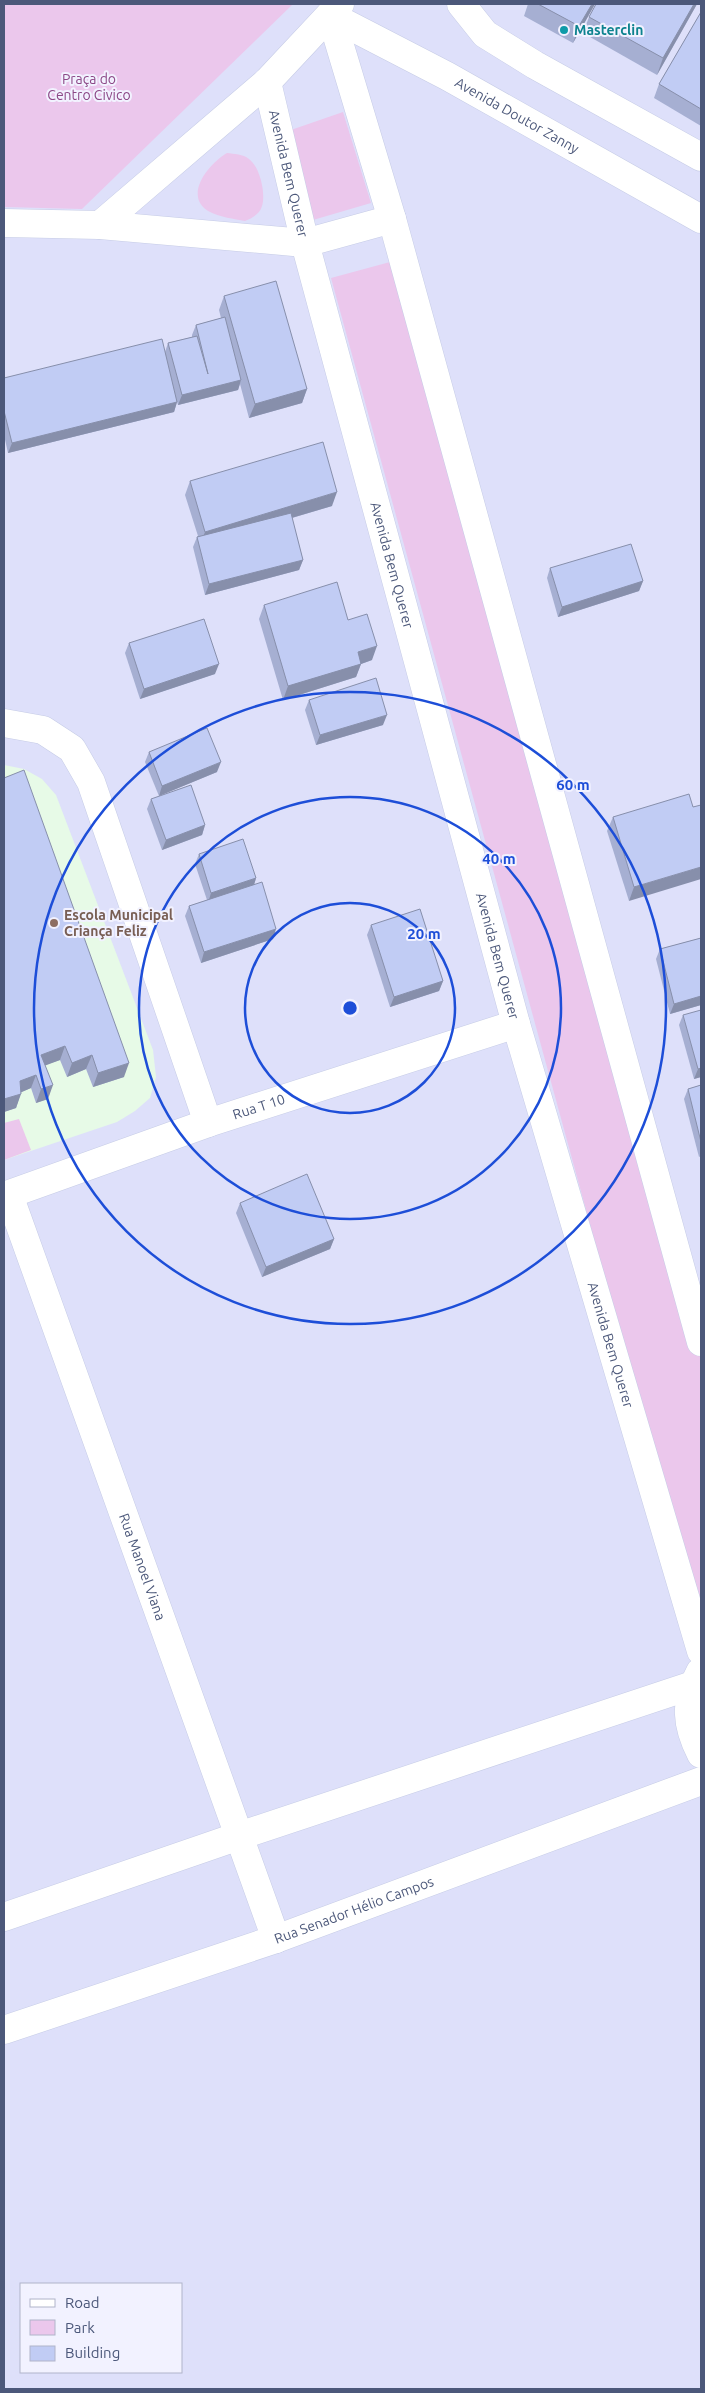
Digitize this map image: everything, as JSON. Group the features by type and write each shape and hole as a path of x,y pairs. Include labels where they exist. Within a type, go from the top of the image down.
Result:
{"street":[{"path":"461,4 485,34 535,65 701,157"},
{"path":"100,225 268,82 335,10"},
{"path":"335,10 701,1342"},
{"name":"Avenida Doutor Zanny","path":"335,10 447,76 701,219"},
{"name":"Avenida Bem Querer","path":"268,82 305,243 516,1024 701,1651"},
{"path":"4,223 100,225 305,243 392,219"},
{"path":"4,723 43,730 72,749 91,782 208,1123"},
{"name":"Rua T 10","path":"6,1196 208,1123 516,1024"},
{"name":"Rua Manoel Viana","path":"6,1196 276,1938"},
{"path":"4,1917 697,1678"},
{"path":"697,1678 688,1710 691,1735 701,1754"},
{"name":"Rua Senador Hélio Campos","path":"4,2030 276,1938 701,1781"}],"shaded area":[{"path":"4,4 701,4 701,2389 4,2389"},
{"name":"Escola Municipal Criança Feliz","path":"4,765 24,769 42,779 56,795 153,1050 156,1077 150,1098 135,1111 117,1122 4,1160"}],"green space":[{"name":"Praça do Centro Civico","path":"4,4 293,4 82,209 4,207"},
{"path":"343,112 371,203 313,220 288,131"},
{"path":"227,153 247,157 256,168 261,181 263,201 261,209 245,221 223,217 210,212 202,206 198,198 198,190 206,173 212,165"},
{"path":"390,262 701,1359 701,1630 331,278"},
{"path":"19,1119 31,1150 4,1160 4,1123"}],"building":[{"path":"538,4 592,4 579,26"},
{"path":"596,4 694,4 663,58 589,17"},
{"path":"701,12 701,109 659,84"},
{"path":"276,281 307,389 255,404 224,296"},
{"path":"225,317 241,380 182,395 168,343 197,336 208,374 196,325"},
{"path":"162,339 177,402 12,443 4,411 4,378"},
{"path":"323,442 337,492 205,532 190,481"},
{"path":"291,513 303,560 209,584 197,537"},
{"path":"631,544 643,581 562,607 550,568"},
{"path":"337,582 348,620 367,614 377,646 358,652 361,664 288,686 264,605"},
{"path":"204,619 219,664 144,689 129,643"},
{"path":"376,678 387,715 320,735 309,700"},
{"path":"207,728 221,762 162,786 149,752"},
{"path":"24,770 129,1063 98,1073 92,1055 72,1063 65,1046 41,1055 53,1085 41,1089 36,1075 20,1081 21,1094 4,1099 4,778"},
{"path":"191,785 205,825 166,840 151,799"},
{"path":"689,794 693,807 701,805 701,867 634,887 613,817"},
{"path":"243,839 256,878 211,893 199,854"},
{"path":"262,882 276,929 204,952 189,906"},
{"path":"420,909 443,981 394,997 371,925"},
{"path":"701,938 701,996 674,1004 660,949"},
{"path":"701,1010 701,1068 698,1069 683,1015"},
{"path":"701,1085 701,1142 688,1089"},
{"path":"307,1174 334,1239 266,1267 240,1203"}],"place":[{"name":"Masterclin","path":"564,30"},
{"name":"Escola Municipal Criança Feliz","path":"54,923"}]}
